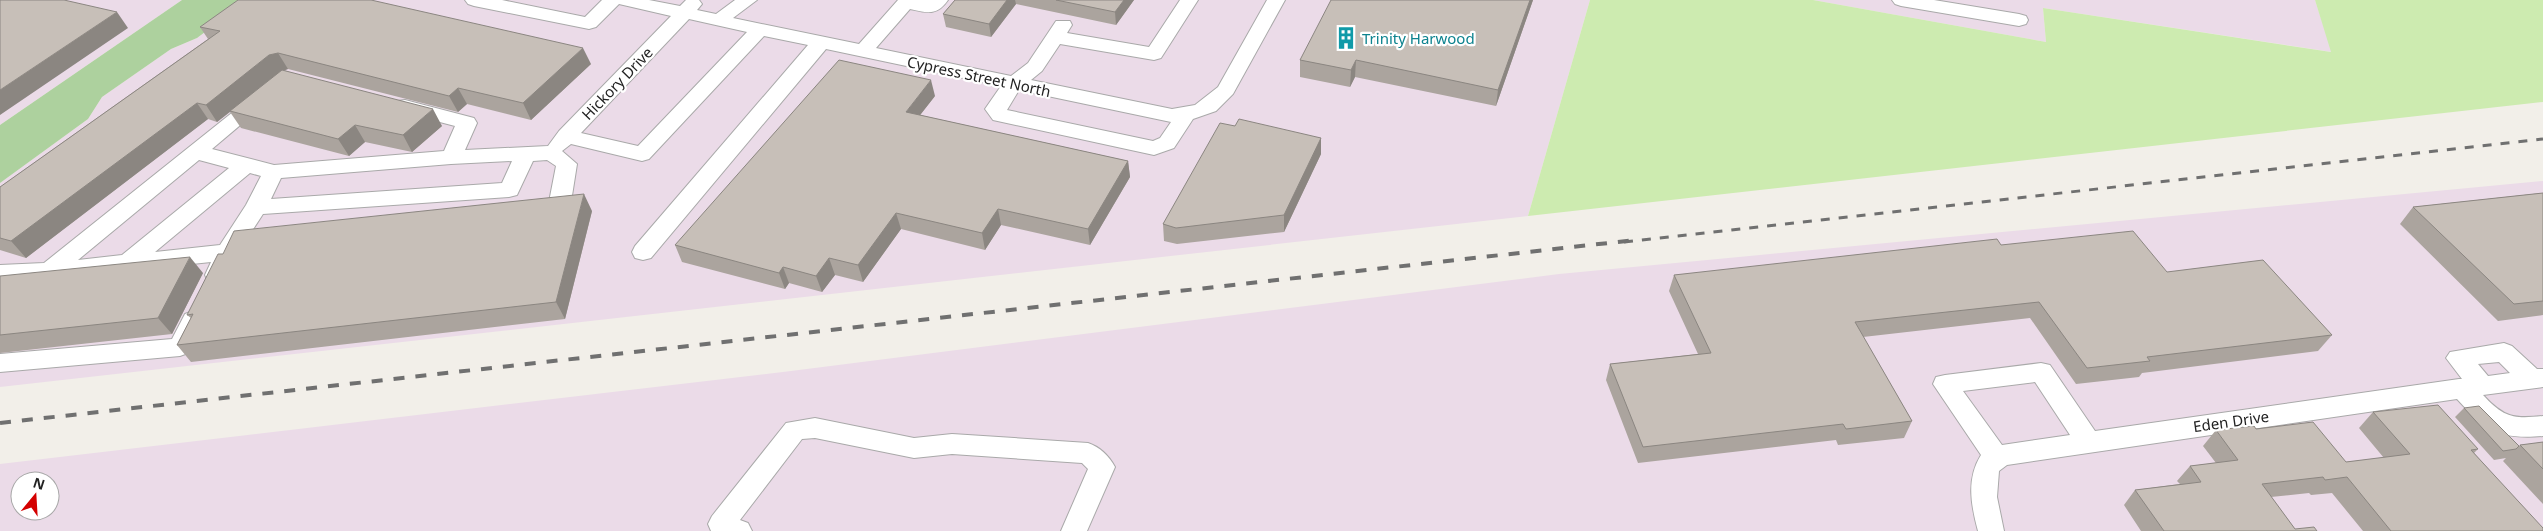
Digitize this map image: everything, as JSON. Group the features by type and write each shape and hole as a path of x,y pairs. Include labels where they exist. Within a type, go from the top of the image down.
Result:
{"street":[{"path":"474,0 589,23 613,0"},
{"name":"Cypress Street North","path":"623,0 691,6 720,20 760,29 1155,113 1186,115 1216,104 1226,90 1276,0"},
{"path":"720,20 732,9 748,0"},
{"path":"863,51 907,1 932,8 939,0"},
{"path":"1186,115 1168,144 1154,148 1000,116 995,109 1014,83 1035,68 1060,31 1154,54 1189,0"},
{"path":"1901,0 2019,20"},
{"name":"Hickory Drive","path":"550,153 691,6"},
{"path":"566,136 642,154 760,29"},
{"path":"643,252 821,42"},
{"path":"48,271 273,90"},
{"path":"1082,133 1100,101"},
{"path":"390,102 467,123 451,157"},
{"path":"195,152 274,172 451,157 550,153 567,164 560,202"},
{"path":"256,207 509,190 526,154"},
{"path":"127,263 246,165"},
{"path":"0,364 180,347 228,252 256,207 274,172"},
{"path":"0,273 48,271 228,252"},
{"path":"2537,379 2504,352 2458,358 2488,417 2517,430 2543,426"},
{"path":"1991,531 1984,508 1984,479 1989,464 1997,458 1945,384 2040,372 2089,442"},
{"name":"Eden Drive","path":"1997,458 2002,455 2417,394 2537,379"},
{"path":"2417,394 2434,414"},
{"path":"739,531 721,524 795,430 815,428 914,448 952,444 1088,453 1102,467 1074,531"}],"shaded area":[{"path":"0,0 182,0 0,125"},
{"path":"248,0 1590,0 1528,216 0,387 0,183 88,119 102,97 171,49 197,38"},
{"path":"1813,0 2315,0 2332,52 2043,8 2046,42"},
{"path":"2543,181 2543,531 0,531 0,464 783,372 1559,274"}],"green space":[{"path":"182,0 248,0 197,38 171,49 102,97 88,119 0,183 0,125"},
{"path":"1590,0 1813,0 2046,42 2043,8 2331,52 2315,0 2543,0 2543,102 1528,216"}],"building":[{"path":"0,0 64,0 117,12 0,90"},
{"path":"238,0 371,0 583,48 523,103 458,88 449,96 278,53 269,55 206,105 197,103 11,241 0,238 0,187 220,31 200,27"},
{"path":"955,0 1007,0 989,24 943,14"},
{"path":"1056,0 1124,0 1115,12"},
{"path":"1331,0 1530,0 1498,90 1356,60 1351,70 1300,60"},
{"path":"839,60 931,80 906,112 1128,161 1088,229 998,209 982,233 896,213 858,265 829,258 816,276 783,267 779,273 675,245"},
{"path":"282,70 433,109 403,135 355,125 338,139 230,111"},
{"path":"1239,119 1321,138 1284,215 1176,228 1163,224 1220,123 1235,126"},
{"path":"2543,193 2543,301 2514,304 2413,207"},
{"path":"584,194 556,302 177,345 193,314 187,315 218,254 223,254 234,231"},
{"path":"2133,231 2167,272 2263,260 2332,335 2147,357 2150,361 2087,368 2039,302 1855,322 1912,421 1846,429 1843,424 1643,447 1610,364 1711,353 1674,275 1997,239 2001,245"},
{"path":"190,257 158,318 0,335 0,276"},
{"path":"2438,405 2478,449 2471,450 2543,528 2543,531 2391,531 2347,477 2325,480 2323,477 2262,484 2295,529 2314,527 2317,531 2164,531 2135,490 2201,482 2190,466 2238,460 2216,430 2254,426 2256,429 2313,422 2346,462 2410,454 2373,412"},
{"path":"2479,406 2519,446 2516,449 2503,451 2464,408"},
{"path":"2543,442 2543,469 2520,445"}],"railway":[{"path":"1624,242 2543,139"},
{"path":"0,423 1635,240"}],"place":[{"name":"Trinity Harwood","path":"1346,38"}]}
